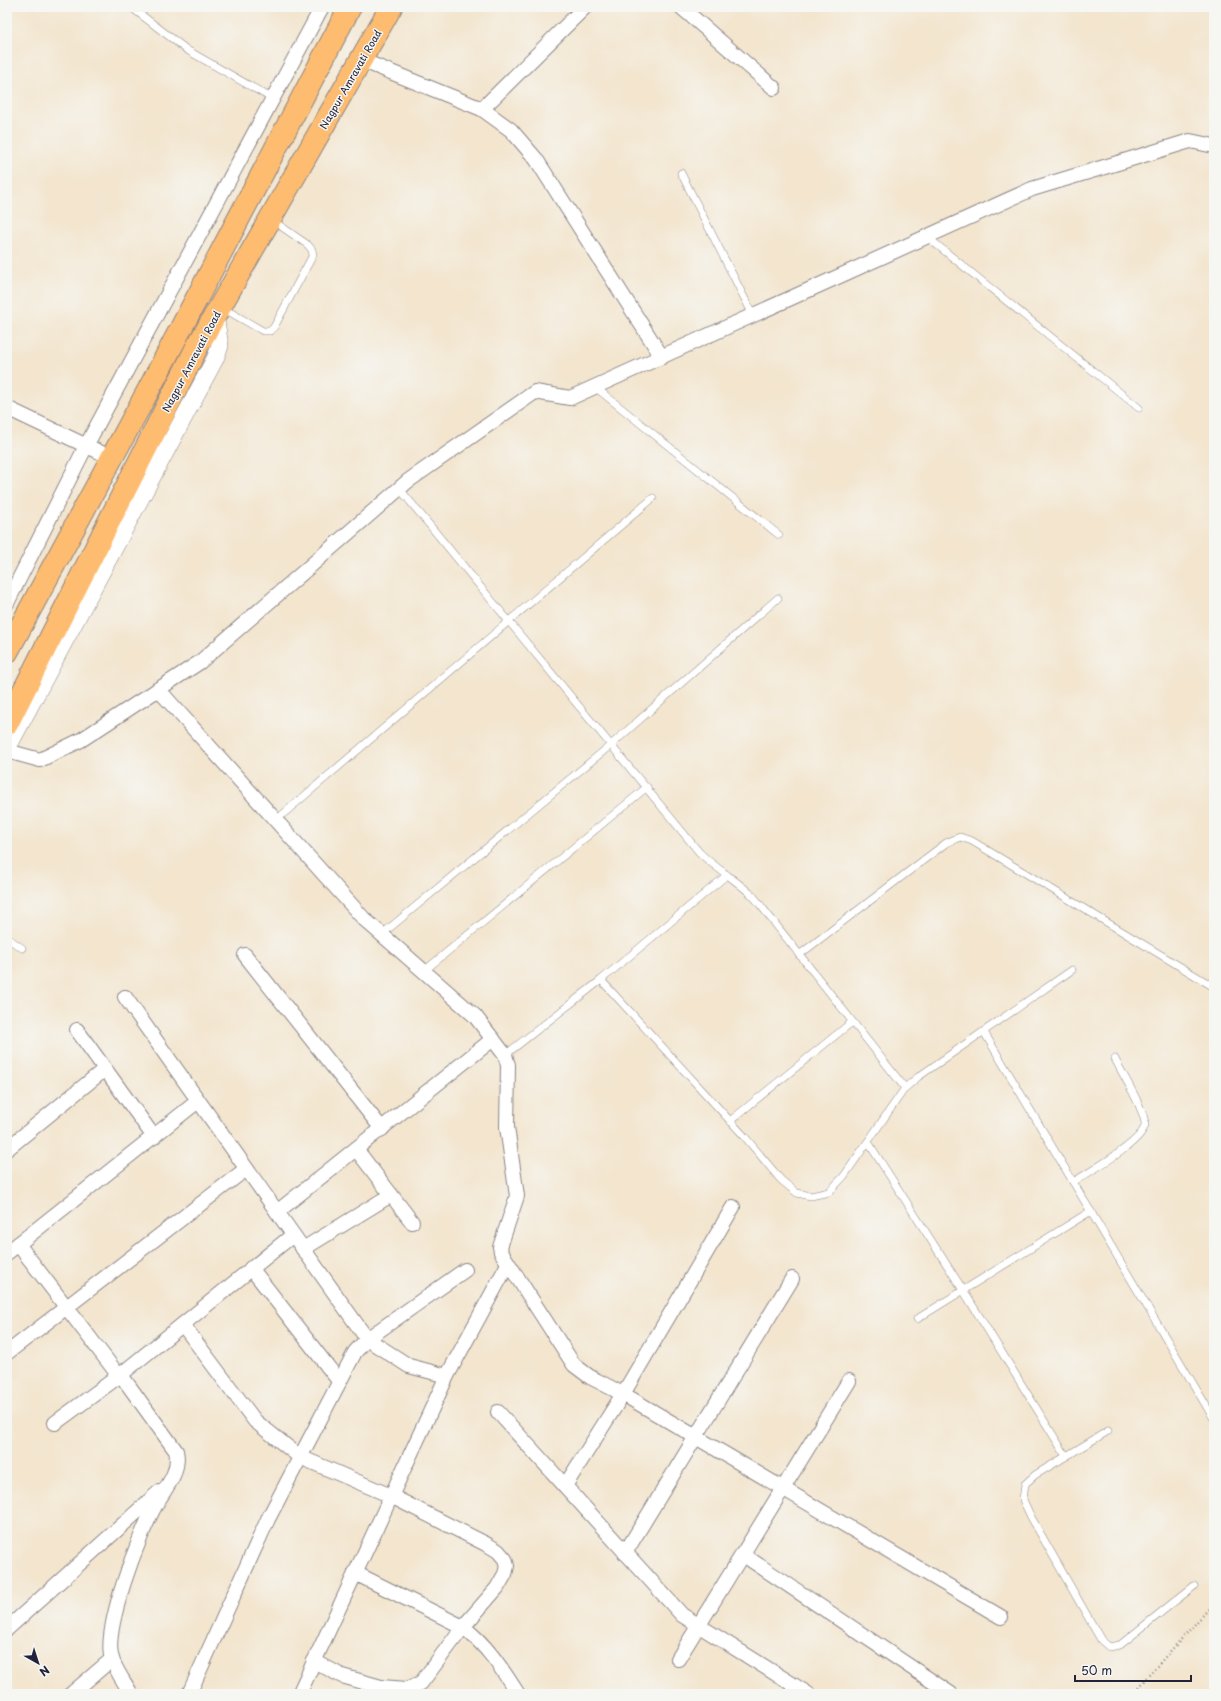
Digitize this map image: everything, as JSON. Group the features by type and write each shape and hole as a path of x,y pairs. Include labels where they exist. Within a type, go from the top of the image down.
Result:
{"highway":[{"path":"7,652 112,458 350,7"},
{"name":"Nagpur Amravati Road","path":"7,724 197,347 391,7"}],"street":[{"path":"7,602 86,446 322,7"},
{"path":"482,109 585,7"},
{"path":"681,7 774,88"},
{"path":"361,60 482,109 511,130 536,160 662,357"},
{"path":"218,311 220,346 215,359 7,750 40,760 81,740 200,662 399,488 535,392 570,398 1032,189 1190,141 1214,146"},
{"path":"7,408 112,458"},
{"path":"158,689 364,919 475,1016 505,1055 508,1065 507,1127 517,1196 500,1246 500,1252 574,1364 582,1372 623,1394 1001,1617"},
{"path":"245,954 382,1129"},
{"path":"125,997 367,1339 409,1366 447,1376"},
{"path":"77,1030 154,1137"},
{"path":"277,1212 493,1039"},
{"path":"7,1149 105,1069"},
{"path":"7,1253 198,1101"},
{"path":"356,1150 412,1222"},
{"path":"7,1353 246,1169"},
{"path":"303,1249 391,1195"},
{"path":"564,1486 623,1394 733,1207"},
{"path":"55,1423 120,1376 293,1235"},
{"path":"18,1244 68,1307 176,1451 178,1460 175,1473 147,1522 120,1595 110,1648 112,1659 131,1694"},
{"path":"299,1694 447,1376 508,1264"},
{"path":"251,1268 340,1382"},
{"path":"189,1694 268,1519 355,1352 367,1339 465,1270"},
{"path":"625,1553 697,1438 792,1279"},
{"path":"183,1325 255,1421 300,1457 391,1496 488,1545 498,1551 505,1559 507,1566 505,1574 497,1588 463,1627 425,1688 407,1689 381,1687 342,1676 314,1661"},
{"path":"678,1659 849,1381"},
{"path":"498,1412 682,1615 808,1694"},
{"path":"7,1629 170,1482"},
{"path":"742,1554 951,1694"},
{"path":"355,1573 463,1627 476,1637 489,1651 518,1694"},
{"path":"71,1694 112,1659"}],"lane":[{"path":"130,7 186,50 273,98"},
{"path":"681,173 753,315"},
{"path":"218,311 263,331 270,331 274,327 313,255 308,245 270,219"},
{"path":"926,236 1139,408"},
{"path":"595,387 780,535"},
{"path":"399,488 612,744 699,852 708,861 745,887 754,897 905,1088"},
{"path":"276,821 508,620 653,498"},
{"path":"381,935 612,744 778,598"},
{"path":"424,972 647,787"},
{"path":"799,954 946,842 960,837 972,841 1214,986"},
{"path":"505,1055 600,980 727,875"},
{"path":"7,938 22,948"},
{"path":"600,980 730,1121 780,1180 797,1193 811,1196 829,1192 844,1176 905,1088 918,1077 1072,970"},
{"path":"730,1121 852,1022"},
{"path":"984,1032 1214,1419"},
{"path":"1073,1182 1132,1143 1141,1134 1145,1125 1142,1113 1115,1060"},
{"path":"868,1142 963,1290 1066,1456"},
{"path":"917,1319 1090,1211"},
{"path":"1108,1431 1035,1475 1025,1484 1023,1500 1101,1640 1109,1647 1120,1645 1194,1586"}],"path":[{"path":"1134,1694 1214,1603"}]}
